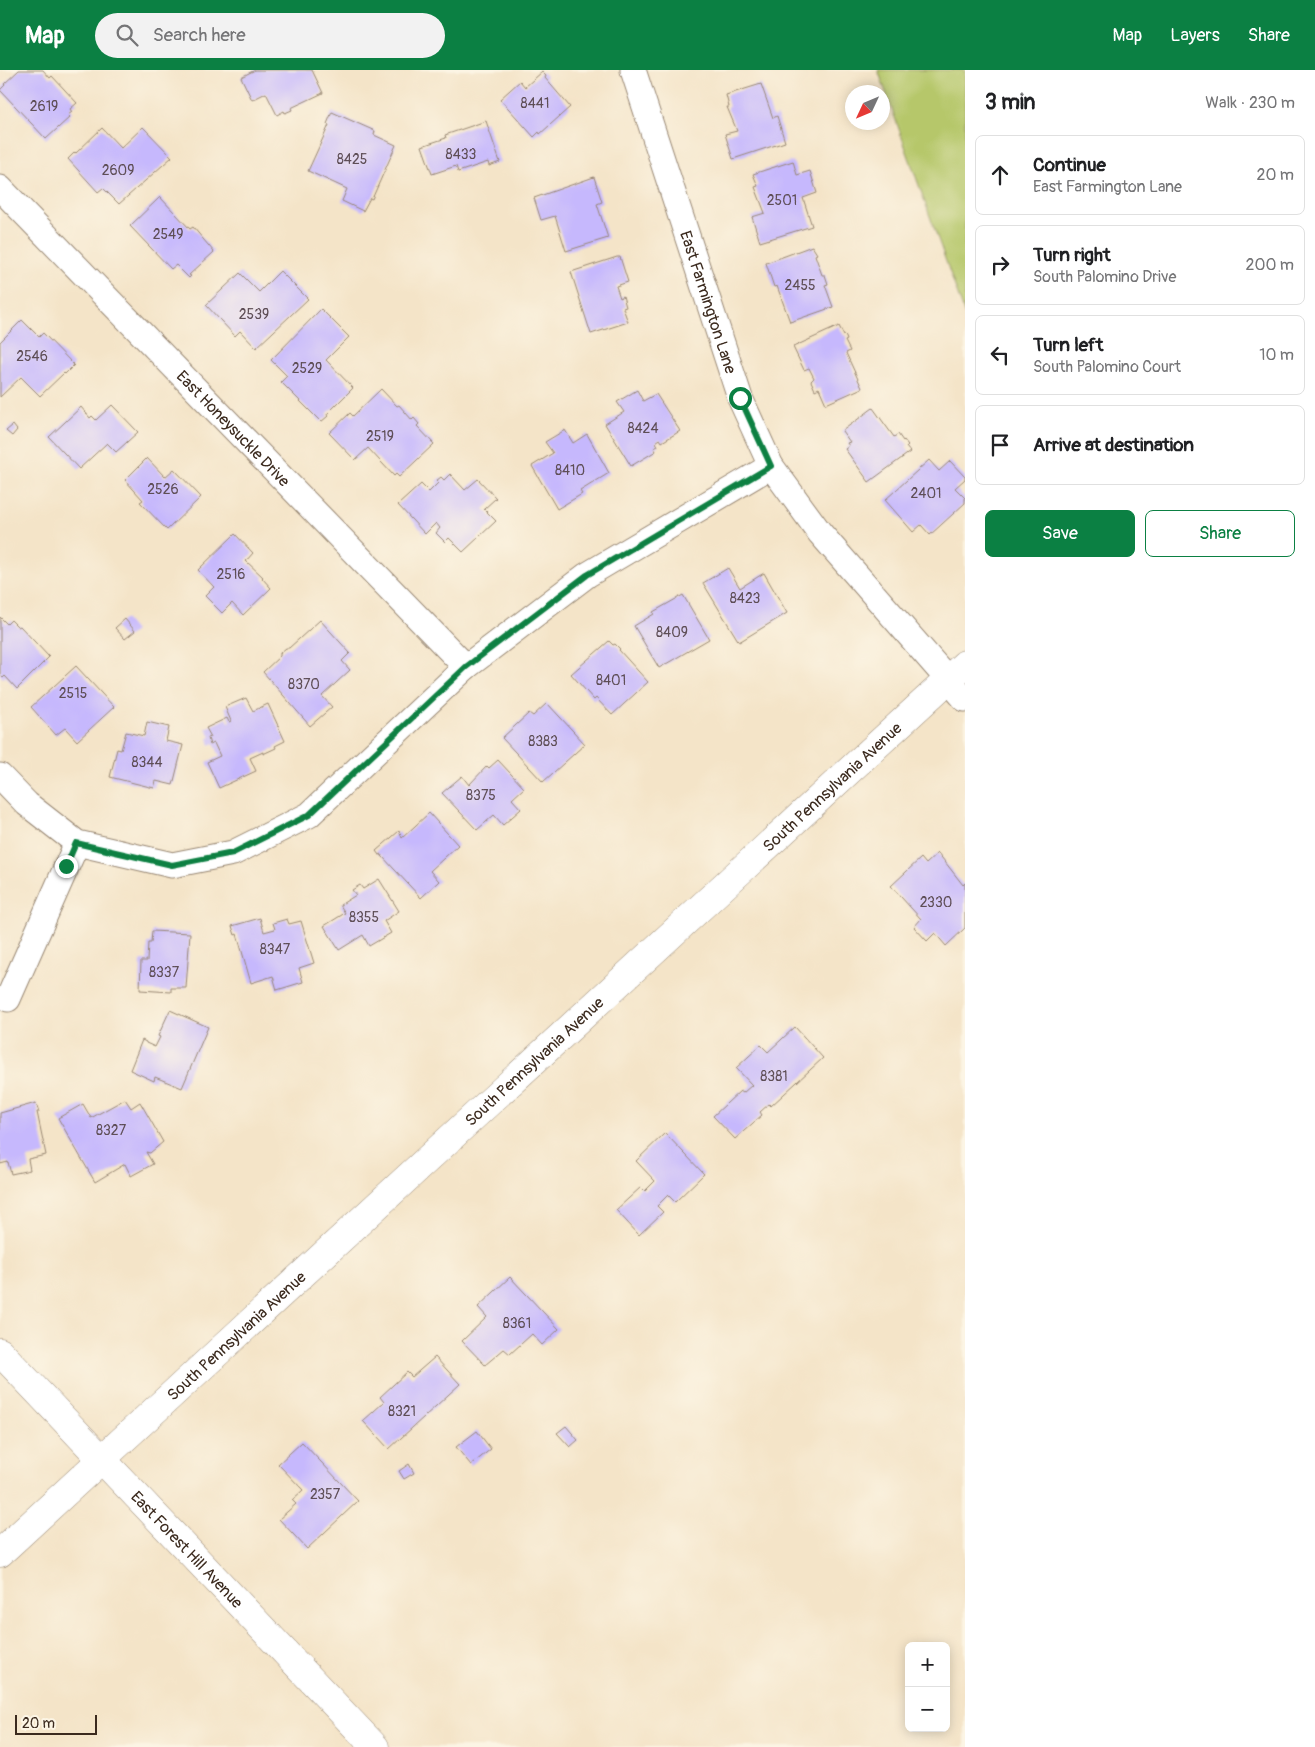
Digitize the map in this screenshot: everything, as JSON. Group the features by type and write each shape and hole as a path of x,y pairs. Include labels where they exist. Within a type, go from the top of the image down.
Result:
{"street":[{"name":"East Farmington Lane","path":"633,70 740,398 771,466 820,533 959,681"},
{"name":"East Honeysuckle Drive","path":"0,188 466,667"},
{"path":"0,776 27,804 76,843 172,865 233,853 309,815 466,667 587,575 771,466"},
{"name":"South Pennsylvania Avenue","path":"0,1553 959,681"},
{"path":"8,998 76,843"},
{"name":"East Forest Hill Avenue","path":"0,1352 375,1747"}],"green space":[{"path":"878,70 965,70 965,315 890,104 890,85 883,85"}],"building":[{"path":"19,70 43,70 50,78 52,76 77,103 70,109 72,112 68,115 70,117 46,139 0,90"},
{"path":"255,70 312,70 323,93 291,108 292,110 285,113 284,111 277,115 266,93 252,100 241,77"},
{"path":"542,72 570,107 540,134 539,132 534,137 500,99 520,81 525,87"},
{"path":"761,84 773,118 777,116 785,142 733,159 725,134 737,131 727,107 729,107 726,95"},
{"path":"332,112 375,131 374,135 396,145 372,199 370,198 363,211 342,201 347,189 308,171 329,125 327,124"},
{"path":"486,121 500,162 489,166 488,162 458,172 456,166 432,174 422,146 446,138 445,135"},
{"path":"143,127 172,157 119,204 103,188 98,192 68,159 102,128 121,148"},
{"path":"793,161 797,175 810,171 817,193 803,198 812,226 760,242 752,217 765,213 755,187 758,186 753,174"},
{"path":"594,177 602,202 597,204 608,238 566,251 555,216 541,220 534,198"},
{"path":"160,197 190,229 193,227 214,252 189,275 191,276 189,278 176,265 171,269 130,226"},
{"path":"812,246 817,254 815,255 822,275 825,275 828,284 825,285 833,307 790,322 777,286 774,287 766,263"},
{"path":"620,257 628,282 616,286 620,298 623,296 626,307 623,308 628,322 591,334 571,272"},
{"path":"280,271 308,299 256,348 240,331 235,336 206,305 240,273 259,292"},
{"path":"321,309 349,337 326,360 353,388 321,422 281,382 287,376 271,360"},
{"path":"22,320 39,337 43,333 74,365 40,396 21,377 0,397 0,342"},
{"path":"839,326 845,335 847,340 845,341 850,351 846,353 862,388 826,404 819,388 815,390 811,381 814,378 809,368 804,370 793,347"},
{"path":"381,389 412,420 414,418 419,424 417,426 434,444 399,477 396,474 394,476 368,448 355,460 329,433 350,413 353,416"},
{"path":"637,390 643,401 656,394 680,431 662,442 660,439 656,442 658,446 654,448 656,451 631,466 605,424 624,412 617,402"},
{"path":"112,405 138,432 116,452 107,443 79,469 49,437 81,407 90,418 92,416 96,420"},
{"path":"873,408 894,437 898,434 904,440 910,452 869,482 845,449 849,446 847,443 850,442 842,431"},
{"path":"13,425 17,430 12,436 6,431"},
{"path":"565,430 573,443 587,434 609,473 580,491 582,494 557,509 532,466 553,453 545,442"},
{"path":"147,458 165,477 174,469 201,497 167,530 140,502 143,500 125,480"},
{"path":"929,460 939,471 950,461 965,477 955,488 965,498 965,503 930,535 921,525 913,532 885,500"},
{"path":"450,474 465,490 478,479 496,498 484,509 496,521 463,552 449,538 445,542 436,533 440,528 436,523 425,534 398,505 421,484 429,492 438,483 436,481 441,477 444,480"},
{"path":"235,534 253,553 246,561 263,577 271,588 243,615 232,603 222,613 205,596 214,587 198,570"},
{"path":"728,568 740,588 764,573 787,613 739,642 703,583"},
{"path":"683,595 709,639 659,668 634,626 654,614 653,612"},
{"path":"0,617 7,624 11,620 18,627 20,626 49,657 17,689 5,676 3,678 0,675"},
{"path":"125,619 135,631 125,639 115,628"},
{"path":"320,620 350,653 342,661 350,670 322,696 332,707 310,726 263,672 280,656 280,653 289,648"},
{"path":"609,641 620,649 648,682 612,715 596,698 594,700 571,674"},
{"path":"76,666 114,707 77,741 65,728 56,735 31,707"},
{"path":"246,698 253,711 268,704 285,741 275,746 276,748 250,758 256,771 219,788 207,762 220,756 214,743 210,745 208,738 211,737 206,728 227,718 229,722 231,721 225,707"},
{"path":"547,703 585,744 543,782 502,738 529,713 533,716"},
{"path":"147,722 169,727 166,741 183,745 173,785 156,781 154,788 110,777 117,749 121,750 126,732 144,736"},
{"path":"498,760 524,788 512,799 521,809 503,825 494,815 477,830 442,793 462,776 469,785 487,766 489,768"},
{"path":"429,813 458,845 430,871 439,881 421,898 381,854 379,855 376,851 399,831 402,838"},
{"path":"938,853 963,885 965,883 965,928 946,946 935,933 927,941 914,927 921,919 891,886 921,858 926,864"},
{"path":"379,879 399,911 384,921 391,933 369,946 363,935 339,950 324,926 345,913 340,905 356,895 352,890 360,885 363,889"},
{"path":"260,918 264,932 275,929 273,923 287,919 289,924 301,921 314,963 299,968 303,982 277,990 273,976 251,983 237,934 235,935 232,926"},
{"path":"152,931 190,933 186,988 171,988 171,992 140,990 141,961 147,961 148,943 151,943"},
{"path":"170,1010 208,1027 182,1088 155,1077 154,1081 130,1070 142,1040 155,1047"},
{"path":"795,1027 823,1058 771,1106 769,1104 760,1112 762,1115 735,1139 713,1116 740,1091 743,1093 752,1085 736,1068 761,1045 768,1052"},
{"path":"125,1099 131,1108 140,1102 163,1142 150,1153 146,1152 153,1164 131,1176 125,1164 95,1182 58,1118 83,1104 91,1118"},
{"path":"36,1103 46,1155 28,1159 30,1170 11,1174 8,1162 0,1164 0,1113"},
{"path":"665,1133 704,1174 675,1202 668,1195 657,1206 663,1212 639,1235 616,1210 641,1187 645,1191 655,1181 636,1161"},
{"path":"510,1277 559,1329 542,1345 532,1334 510,1354 504,1349 485,1365 462,1341 487,1317 478,1307"},
{"path":"435,1357 460,1384 389,1449 363,1421 384,1402 380,1397 407,1372 412,1377"},
{"path":"566,1426 578,1440 570,1447 557,1433"},
{"path":"477,1431 491,1449 471,1465 456,1447"},
{"path":"302,1442 358,1501 307,1549 279,1519 296,1504 292,1500 303,1490 278,1464"},
{"path":"409,1464 414,1473 404,1479 399,1471"}],"route":[{"path":"66,866 76,843 172,865 233,853 309,815 466,667 587,575 771,466 740,398"}]}
